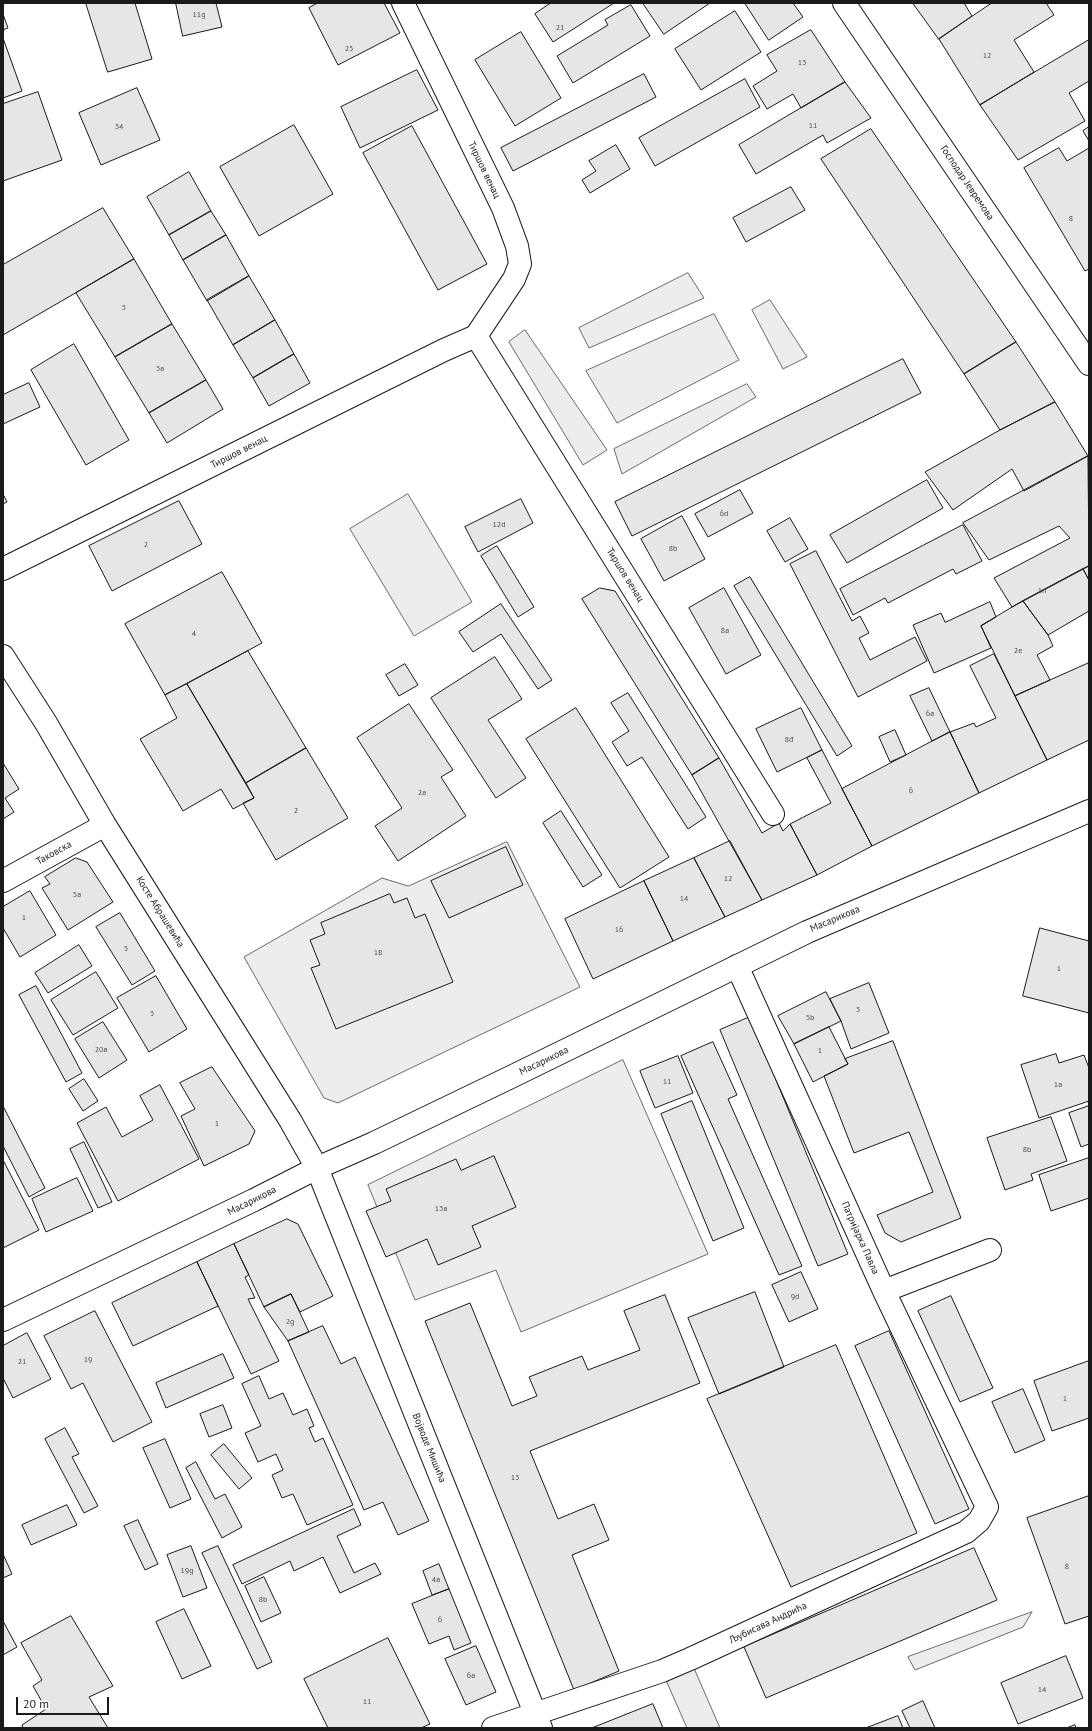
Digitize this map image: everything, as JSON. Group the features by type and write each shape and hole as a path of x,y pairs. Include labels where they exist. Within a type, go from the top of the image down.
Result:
{"street":[{"name":"Тиршов венац","path":"3,569 444,350 476,336 514,278 520,264 517,246 503,208 403,3"},
{"name":"Господар Јевремова","path":"844,3 1089,364"},
{"name":"Тиршов венац","path":"476,336 773,814"},
{"name":"Косте Абрашевића","path":"3,656 46,723 105,825 290,1120 317,1168"},
{"name":"Масарикова","path":"3,1320 247,1204 317,1168 395,1133 807,932 1089,811"},
{"name":"Таковска","path":"3,881 105,825"},
{"name":"Патријарха Павла","path":"737,966 884,1291 987,1507"},
{"name":"Војводе Мишића","path":"317,1168 538,1720"},
{"path":"884,1291 990,1250"},
{"name":"Љубисава Андрића","path":"493,1728 538,1720 690,1659 966,1532 979,1521 987,1507"}],"shaded area":[{"path":"688,273 704,298 589,348 579,328"},
{"path":"770,300 807,357 783,369 752,310"},
{"path":"714,314 739,360 617,423 586,371"},
{"path":"525,330 607,450 583,465 509,342"},
{"path":"747,384 756,397 622,474 614,449"},
{"path":"408,494 472,602 414,636 350,529"},
{"path":"507,842 580,987 338,1103 324,1098 244,957 382,878 408,886"},
{"path":"623,1060 708,1254 521,1332 496,1270 415,1300 368,1185"},
{"path":"1032,1612 1023,1627 915,1670 908,1657"},
{"path":"690,1659 720,1728 687,1728 662,1671"}],"building":[{"path":"86,3 135,3 152,59 108,72"},
{"path":"176,3 216,3 222,27 183,36"},
{"path":"318,3 384,3 400,33 338,65 309,8"},
{"path":"551,3 614,3 553,42 535,14"},
{"path":"643,3 710,3 664,34"},
{"path":"745,3 793,3 803,17 769,40"},
{"path":"913,3 964,3 972,16 939,39"},
{"path":"992,3 1046,3 1054,15 1014,40 1034,72 980,105 939,39"},
{"path":"631,5 650,36 573,83 557,56 608,25 605,20"},
{"path":"735,11 761,52 701,90 675,49"},
{"path":"3,14 8,28 3,30"},
{"path":"811,30 845,82 801,108 793,94 767,109 753,86 777,71 767,55"},
{"path":"521,32 561,98 515,126 475,60"},
{"path":"3,38 22,91 3,98"},
{"path":"1089,40 1089,81 1069,93 1085,121 1018,160 980,105"},
{"path":"417,70 438,110 360,148 341,107"},
{"path":"644,74 656,97 513,171 501,148"},
{"path":"745,79 760,107 655,166 639,138"},
{"path":"845,82 871,118 827,143 823,135 756,174 739,145"},
{"path":"137,88 160,140 101,165 79,113"},
{"path":"38,92 62,160 3,181 3,104"},
{"path":"294,125 333,194 259,236 220,167"},
{"path":"412,126 487,264 438,290 363,153"},
{"path":"1089,127 1089,141 1083,131"},
{"path":"871,129 1016,342 964,374 821,159"},
{"path":"616,145 630,169 590,193 582,180 596,171 589,161"},
{"path":"1059,148 1067,161 1089,148 1089,269 1085,271 1024,168"},
{"path":"189,172 211,211 169,235 147,197"},
{"path":"791,187 805,210 746,242 733,218"},
{"path":"103,208 134,259 3,335 3,265"},
{"path":"211,211 226,235 183,260 169,235"},
{"path":"226,235 249,276 207,301 183,260"},
{"path":"134,259 172,324 115,357 76,293"},
{"path":"249,276 275,320 233,345 207,300"},
{"path":"275,320 294,354 253,378 233,345"},
{"path":"172,324 206,380 149,413 115,357"},
{"path":"1016,342 1055,402 1000,430 964,374"},
{"path":"74,344 129,440 86,465 31,370"},
{"path":"294,354 310,383 269,406 253,378"},
{"path":"903,359 921,393 632,536 615,502"},
{"path":"206,380 223,409 167,443 149,413"},
{"path":"29,383 40,407 3,424 3,395"},
{"path":"1055,402 1088,456 1024,491 1012,469 953,510 925,472 1000,430"},
{"path":"1088,456 1089,566 1012,607 994,578 1070,538 1059,526 989,560 963,523"},
{"path":"927,480 943,508 847,563 830,535"},
{"path":"740,490 753,513 708,537 695,514"},
{"path":"3,494 7,502 3,504"},
{"path":"521,499 533,523 478,552 465,527"},
{"path":"179,501 202,544 112,591 89,546"},
{"path":"682,516 705,559 664,581 641,539"},
{"path":"790,518 808,549 785,562 767,531"},
{"path":"963,525 982,561 956,574 953,569 888,603 885,598 853,615 840,589"},
{"path":"497,546 534,607 518,617 481,556"},
{"path":"816,551 852,621 860,616 869,633 859,638 870,660 915,637 927,661 858,697 790,564"},
{"path":"1089,566 1089,580 1083,569"},
{"path":"1083,569 1089,580 1089,611 1048,635 1023,601"},
{"path":"222,572 262,643 165,695 125,624"},
{"path":"750,577 852,746 837,756 734,586"},
{"path":"600,588 615,591 719,758 692,775 582,599"},
{"path":"724,588 761,655 726,674 689,608"},
{"path":"1023,601 1048,635 1053,646 1037,655 1050,680 1015,696 981,626"},
{"path":"990,602 996,617 981,626 991,648 934,673 913,625 941,613 945,622"},
{"path":"501,604 552,680 538,689 501,634 473,652 459,632"},
{"path":"248,651 306,748 246,783 187,684"},
{"path":"994,654 1047,760 979,793 950,732 974,723 976,727 996,718 970,666"},
{"path":"495,657 522,699 488,720 526,778 496,798 431,698"},
{"path":"1089,663 1089,740 1047,760 1015,696"},
{"path":"405,664 418,685 399,696 386,675"},
{"path":"187,684 254,798 233,809 221,789 183,811 140,739 177,718 165,695"},
{"path":"929,688 950,732 932,741 910,696"},
{"path":"628,693 706,817 688,829 642,757 627,766 612,742 629,731 611,703"},
{"path":"409,704 453,770 441,777 466,816 398,861 375,826 402,808 357,738"},
{"path":"576,708 669,857 620,888 526,739"},
{"path":"801,708 822,750 777,772 756,729"},
{"path":"895,730 906,755 890,762 879,737"},
{"path":"950,732 979,793 872,846 842,789"},
{"path":"306,748 348,818 276,860 243,803 254,798 246,783"},
{"path":"822,750 872,846 817,875 790,824 831,803 807,758"},
{"path":"719,758 762,833 779,823 783,831 790,824 817,875 762,900 692,775"},
{"path":"3,763 19,789 5,798 14,812 3,819"},
{"path":"561,811 602,875 583,887 543,823"},
{"path":"730,841 762,900 725,917 694,858"},
{"path":"506,847 523,885 449,918 431,881"},
{"path":"76,858 87,862 113,902 68,930 42,888 50,884 45,877"},
{"path":"694,858 725,917 673,941 644,881"},
{"path":"644,881 673,941 593,979 565,919"},
{"path":"30,891 56,935 20,957 3,928 3,907"},
{"path":"390,894 394,903 407,898 415,918 425,914 453,982 336,1029 311,968 320,965 310,940 325,934 321,923"},
{"path":"120,913 155,971 132,985 96,927"},
{"path":"1040,928 1089,941 1089,1013 1023,996"},
{"path":"79,945 92,966 48,993 35,973"},
{"path":"96,972 118,1008 73,1035 51,1000"},
{"path":"156,976 187,1029 149,1052 117,998"},
{"path":"869,983 889,1033 851,1049 841,1021 830,999"},
{"path":"36,986 82,1073 66,1082 19,995"},
{"path":"826,992 841,1021 794,1044 778,1016"},
{"path":"750,1017 848,1254 818,1266 720,1030"},
{"path":"103,1022 127,1060 99,1078 75,1039"},
{"path":"829,1027 848,1064 813,1082 794,1044"},
{"path":"893,1041 961,1218 901,1242 885,1233 877,1215 933,1192 909,1132 854,1153 824,1076 848,1064 845,1059"},
{"path":"713,1042 737,1095 728,1099 802,1266 779,1275 681,1056"},
{"path":"1056,1054 1059,1063 1084,1055 1089,1068 1089,1101 1039,1118 1021,1065"},
{"path":"678,1056 693,1093 655,1108 640,1071"},
{"path":"212,1067 255,1131 249,1144 204,1166 181,1116 195,1109 180,1083"},
{"path":"84,1079 98,1101 83,1111 69,1089"},
{"path":"160,1085 199,1159 118,1201 77,1123 106,1107 122,1137 153,1120 140,1096"},
{"path":"692,1101 744,1228 713,1241 661,1114"},
{"path":"3,1106 45,1188 29,1197 3,1146"},
{"path":"1089,1106 1089,1144 1081,1147 1069,1113"},
{"path":"1051,1117 1067,1161 1031,1174 1033,1180 1005,1190 987,1138"},
{"path":"84,1142 112,1202 98,1208 70,1149"},
{"path":"494,1156 516,1207 472,1226 481,1247 438,1265 427,1239 386,1257 366,1211 391,1201 386,1189 456,1159 461,1170"},
{"path":"1089,1158 1089,1198 1051,1211 1039,1175"},
{"path":"3,1160 39,1230 3,1248"},
{"path":"77,1178 93,1211 46,1232 32,1199"},
{"path":"287,1219 298,1224 333,1296 300,1312 291,1294 264,1307 234,1244"},
{"path":"234,1244 249,1275 245,1277 255,1298 248,1299 279,1361 251,1374 197,1262"},
{"path":"197,1262 218,1306 133,1346 112,1303"},
{"path":"801,1272 818,1309 789,1322 772,1285"},
{"path":"755,1292 784,1367 719,1394 688,1318"},
{"path":"291,1294 309,1332 288,1341 264,1307"},
{"path":"665,1295 700,1383 530,1451 558,1519 594,1504 609,1540 572,1555 619,1671 574,1690 425,1321 470,1303 512,1406 537,1396 529,1377 582,1356 588,1370 640,1350 624,1311"},
{"path":"951,1296 993,1388 960,1402 918,1311"},
{"path":"95,1311 152,1422 113,1442 83,1383 71,1389 44,1336"},
{"path":"323,1326 341,1364 355,1357 429,1521 398,1535 383,1502 364,1510 288,1341"},
{"path":"889,1331 969,1509 935,1524 855,1346"},
{"path":"27,1333 51,1379 13,1398 3,1378 3,1346"},
{"path":"836,1345 917,1533 791,1587 707,1399"},
{"path":"223,1354 234,1378 166,1408 156,1383"},
{"path":"1089,1361 1089,1418 1052,1431 1034,1381"},
{"path":"259,1376 269,1399 283,1393 293,1415 307,1409 314,1426 309,1428 315,1442 323,1438 353,1505 307,1525 293,1494 282,1498 272,1475 283,1470 276,1454 258,1462 245,1433 261,1426 242,1384"},
{"path":"1023,1389 1045,1440 1015,1453 992,1402"},
{"path":"223,1405 232,1428 209,1437 200,1414"},
{"path":"65,1428 79,1454 72,1457 98,1506 84,1513 45,1439"},
{"path":"165,1439 191,1499 170,1508 143,1448"},
{"path":"224,1444 252,1478 239,1489 211,1455"},
{"path":"196,1462 215,1499 225,1494 242,1527 222,1538 186,1468"},
{"path":"1089,1496 1089,1616 1065,1624 1027,1518"},
{"path":"67,1505 77,1525 31,1545 22,1525"},
{"path":"354,1509 361,1525 337,1536 354,1573 375,1563 381,1574 340,1593 323,1557 294,1571 290,1561 242,1584 233,1565"},
{"path":"138,1520 158,1564 145,1570 124,1526"},
{"path":"191,1546 207,1588 183,1597 167,1555"},
{"path":"218,1546 272,1662 257,1669 202,1553"},
{"path":"974,1548 997,1600 766,1698 744,1647"},
{"path":"3,1554 12,1574 3,1578"},
{"path":"439,1564 449,1589 432,1595 423,1571"},
{"path":"264,1577 281,1613 261,1622 245,1586"},
{"path":"449,1589 471,1643 454,1650 449,1636 429,1644 412,1604"},
{"path":"184,1609 211,1666 182,1679 156,1622"},
{"path":"71,1616 113,1686 89,1697 108,1728 23,1728 22,1725 46,1709 33,1686 42,1680 21,1643"},
{"path":"3,1621 17,1647 3,1655"},
{"path":"388,1638 430,1724 421,1728 328,1728 304,1679"},
{"path":"476,1646 496,1692 466,1705 445,1659"},
{"path":"1066,1656 1083,1698 1018,1724 1001,1683"},
{"path":"923,1701 935,1728 910,1728 902,1711"},
{"path":"653,1704 663,1728 592,1728"},
{"path":"898,1716 903,1728 866,1728"},
{"path":"1075,1725 1076,1728 1067,1728"}]}
